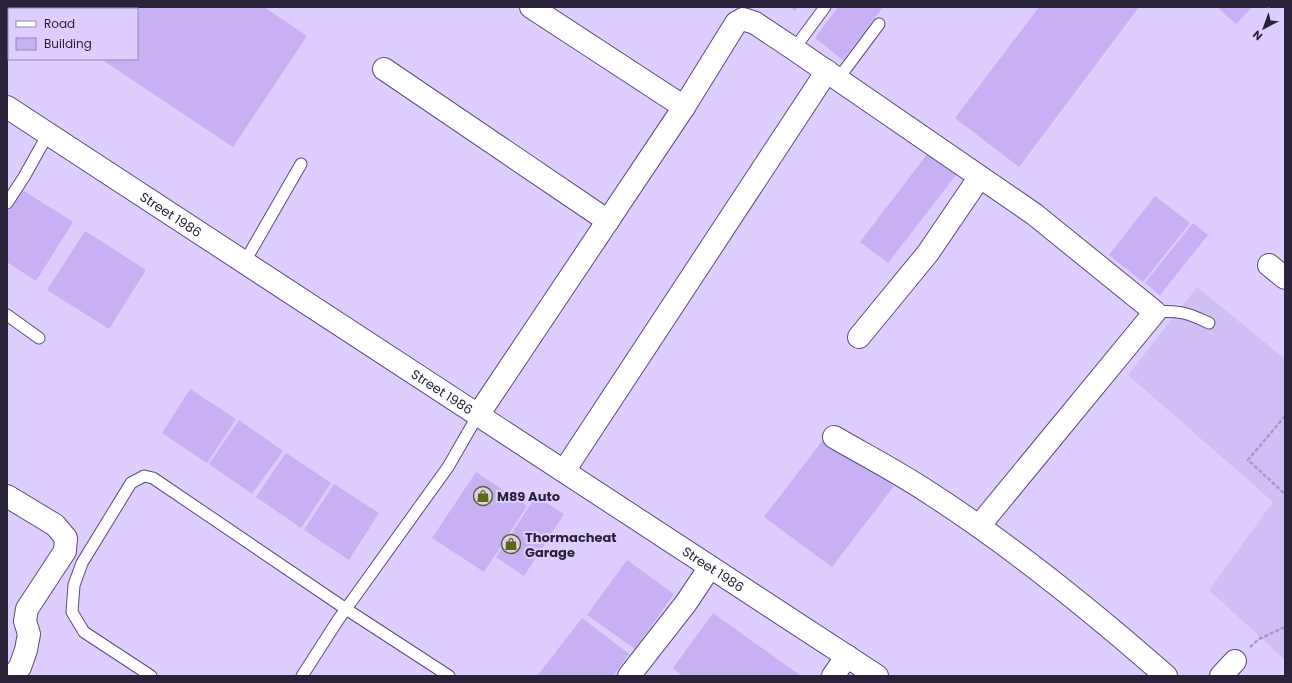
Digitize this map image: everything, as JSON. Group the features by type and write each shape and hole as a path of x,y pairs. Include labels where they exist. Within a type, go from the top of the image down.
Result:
{"street":[{"path":"531,7 684,107"},
{"path":"478,415 684,107 736,23 745,13 755,23 979,178 1034,214 1155,312 979,526"},
{"path":"384,69 608,221"},
{"path":"564,471 832,75"},
{"name":"Street 1986","path":"7,107 877,676"},
{"path":"859,337 928,253 979,178"},
{"path":"834,437 928,491 979,526 1038,570 1166,676"},
{"path":"7,496 54,525 66,538 65,551 27,609 25,621 29,634 26,650 20,667 13,676"},
{"path":"629,676 686,603 710,567"},
{"path":"833,676 847,656"}],"lane":[{"path":"794,49 825,7"},
{"path":"832,75 879,24"},
{"path":"7,203 24,177 48,134"},
{"path":"244,263 301,164"},
{"path":"1155,312 1174,310 1186,313 1209,323"},
{"path":"7,315 39,338"},
{"path":"302,676 346,609 448,467 478,415"},
{"path":"151,676 84,632 72,612 74,585 82,563 131,483 144,476 153,478 346,609 449,676"}],"path":[{"path":"1285,416 1248,460 1285,494"},
{"path":"1228,668 1259,639 1285,627"}],"shaded area":[{"path":"1197,287 1285,359 1285,660 1209,590 1273,502 1128,375"}],"building":[{"path":"264,7 307,36 233,147 102,60 138,60 138,8 86,8"},
{"path":"790,7 798,7 795,11"},
{"path":"838,7 883,7 843,60 815,38"},
{"path":"1039,7 1139,7 1019,167 955,118"},
{"path":"1217,7 1252,7 1236,24"},
{"path":"928,153 956,175 888,263 860,242"},
{"path":"21,189 73,222 36,281 7,262 7,211"},
{"path":"1155,196 1190,223 1143,282 1109,255"},
{"path":"1193,223 1208,235 1160,295 1145,283"},
{"path":"85,231 146,270 109,329 47,290"},
{"path":"190,389 236,419 207,463 162,433"},
{"path":"239,420 283,451 252,494 209,464"},
{"path":"826,436 894,486 832,567 764,517"},
{"path":"286,453 331,483 301,528 256,497"},
{"path":"476,472 527,506 484,572 432,538"},
{"path":"334,484 379,513 349,560 304,530"},
{"path":"536,496 564,514 524,576 496,557"},
{"path":"627,560 674,594 635,649 587,615"},
{"path":"713,613 801,676 683,676 673,668"},
{"path":"582,618 629,654 613,676 537,676"}],"place":[{"name":"M89 Auto","path":"483,496"},
{"name":"Thormacheat Garage","path":"511,544"}]}
